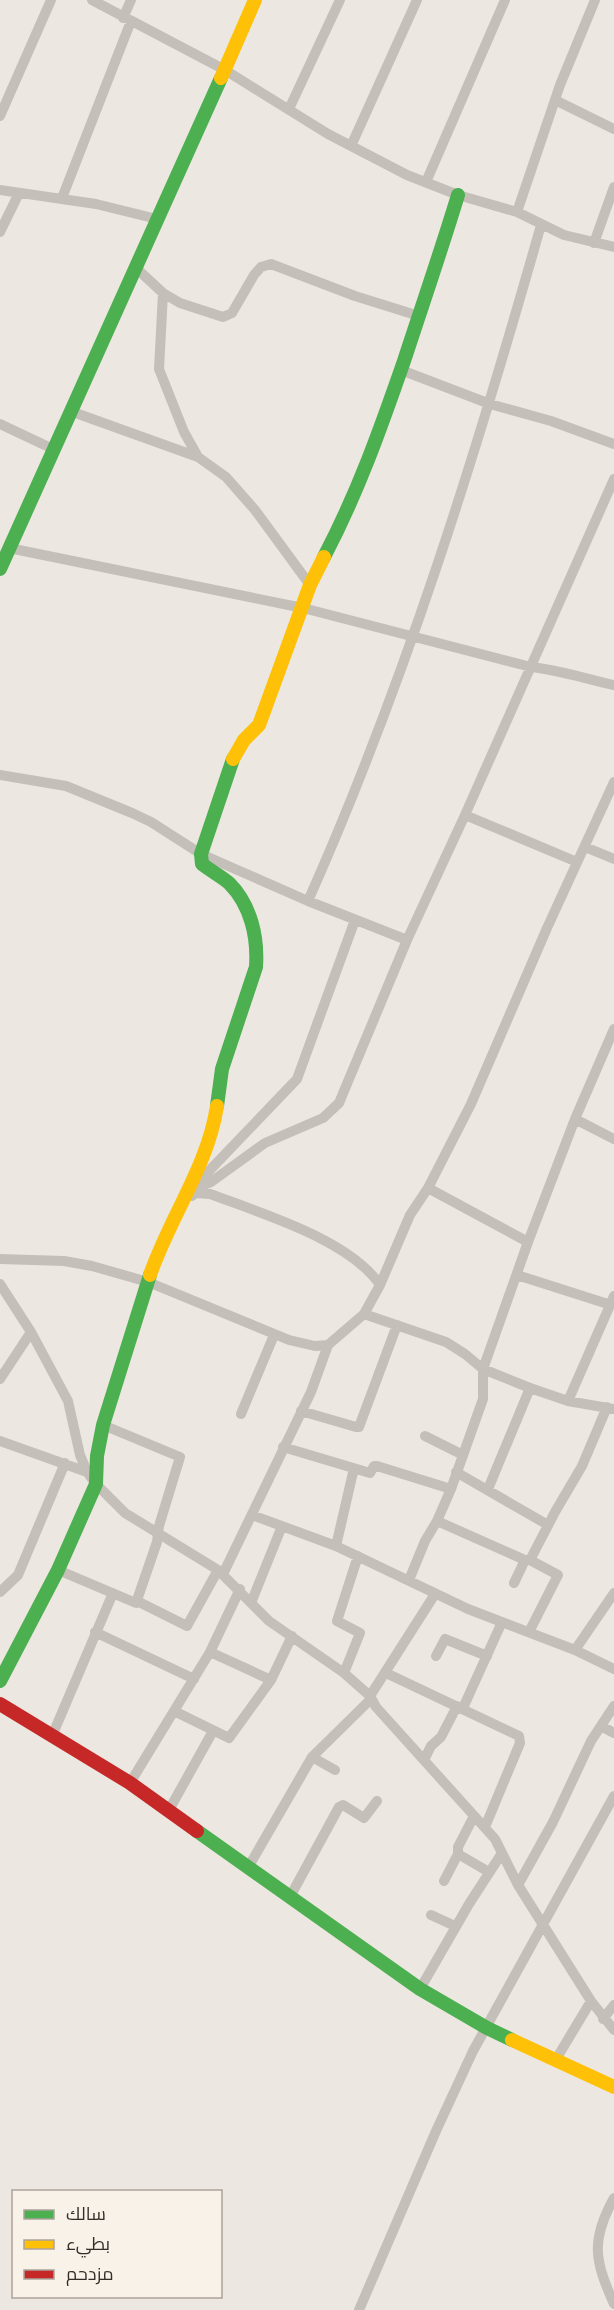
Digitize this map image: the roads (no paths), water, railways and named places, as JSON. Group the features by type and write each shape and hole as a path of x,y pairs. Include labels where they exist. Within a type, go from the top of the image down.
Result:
{"street":[{"path":"0,116 51,0"},
{"path":"92,0 225,70 328,134 426,182 458,195 517,212 564,235 614,247"},
{"path":"62,198 127,19 131,0"},
{"path":"0,569 255,0"},
{"path":"289,108 340,0"},
{"path":"351,146 417,0"},
{"path":"426,182 504,0"},
{"path":"517,212 555,100 595,0"},
{"path":"555,100 614,129"},
{"path":"594,243 614,187"},
{"path":"0,190 96,204 157,219"},
{"path":"0,232 19,193"},
{"path":"192,1194 214,1124 222,1069 256,967 258,953 248,910 230,884 202,864 201,854 233,759 244,740 260,725 310,585 350,507 402,369 458,195"},
{"path":"308,901 343,822 413,635 490,404 541,225"},
{"path":"135,267 163,293 180,303 223,317 232,313 261,267 271,264 355,296 419,316"},
{"path":"163,293 159,369 184,432 198,458"},
{"path":"402,369 490,404 551,421 614,444"},
{"path":"70,411 198,458 226,477 255,510 310,585"},
{"path":"0,424 53,449"},
{"path":"192,1194 265,1143 323,1118 339,1103 407,940 614,479"},
{"path":"9,548 303,608 531,667 550,669 581,679 614,685"},
{"path":"0,775 66,786 152,822 201,854 308,901 407,940"},
{"path":"58,1570 134,1603 137,1601 187,1626 252,1515 311,1392 328,1345 364,1314 380,1285 410,1215 428,1188 471,1104 614,782"},
{"path":"465,815 577,862"},
{"path":"585,846 614,859"},
{"path":"0,1682 58,1570 96,1484 97,1456 103,1425 148,1282 167,1231 209,1171 297,1079 356,920"},
{"path":"409,1580 425,1541 451,1490 483,1399 483,1369 575,1119 614,1029"},
{"path":"575,1119 614,1139"},
{"path":"428,1188 528,1242"},
{"path":"192,1194 210,1194 306,1232 354,1258 371,1271 380,1285"},
{"path":"0,1259 64,1261 92,1266 148,1282 274,1335 302,1344 328,1345"},
{"path":"517,1275 612,1301 568,1401"},
{"path":"0,1284 31,1332 68,1401 80,1455 87,1472 96,1484 125,1513 220,1572 240,1589 269,1621 344,1673 370,1698 495,1839 542,1926 603,2019 614,2030"},
{"path":"364,1314 446,1342 483,1369 530,1388 568,1401 610,1408 582,1467 514,1583"},
{"path":"301,1411 359,1427 397,1325"},
{"path":"0,1379 31,1332"},
{"path":"241,1414 274,1335"},
{"path":"488,1489 530,1388"},
{"path":"103,1425 180,1457 137,1601"},
{"path":"425,1436 463,1455"},
{"path":"0,1441 87,1472"},
{"path":"283,1447 370,1473 374,1466 451,1490"},
{"path":"0,1592 18,1575 65,1463"},
{"path":"336,1546 354,1468"},
{"path":"456,1472 548,1525"},
{"path":"252,1515 336,1546 435,1594 575,1650 614,1669"},
{"path":"437,1521 558,1575 529,1632"},
{"path":"251,1603 282,1526"},
{"path":"344,1673 360,1633 337,1621 357,1556"},
{"path":"130,1783 210,1652 240,1589"},
{"path":"52,1737 113,1593"},
{"path":"575,1650 614,1593"},
{"path":"249,1866 312,1757 370,1698 435,1594"},
{"path":"424,1760 431,1746 441,1737 460,1707 488,1656 502,1622"},
{"path":"95,1632 194,1679"},
{"path":"174,1711 229,1738 271,1680 292,1636"},
{"path":"436,1656 445,1639 488,1656"},
{"path":"210,1652 271,1680"},
{"path":"386,1673 518,1733 520,1737 484,1827"},
{"path":"0,1704 170,1810 420,1989 487,2028 614,2087"},
{"path":"518,1885 549,1830 591,1741 614,1706"},
{"path":"601,1726 614,1733"},
{"path":"170,1810 213,1731"},
{"path":"312,1757 335,1770"},
{"path":"359,2310 473,2051 614,1796"},
{"path":"291,1895 339,1807 343,1805 364,1818 377,1801"},
{"path":"444,1881 474,1816"},
{"path":"420,1989 502,1853"},
{"path":"458,1854 489,1872"},
{"path":"431,1915 456,1926"},
{"path":"555,2061 591,2001"},
{"path":"603,2019 614,2005"},
{"path":"614,2198 600,2227 596,2250 601,2274 614,2304"}]}
